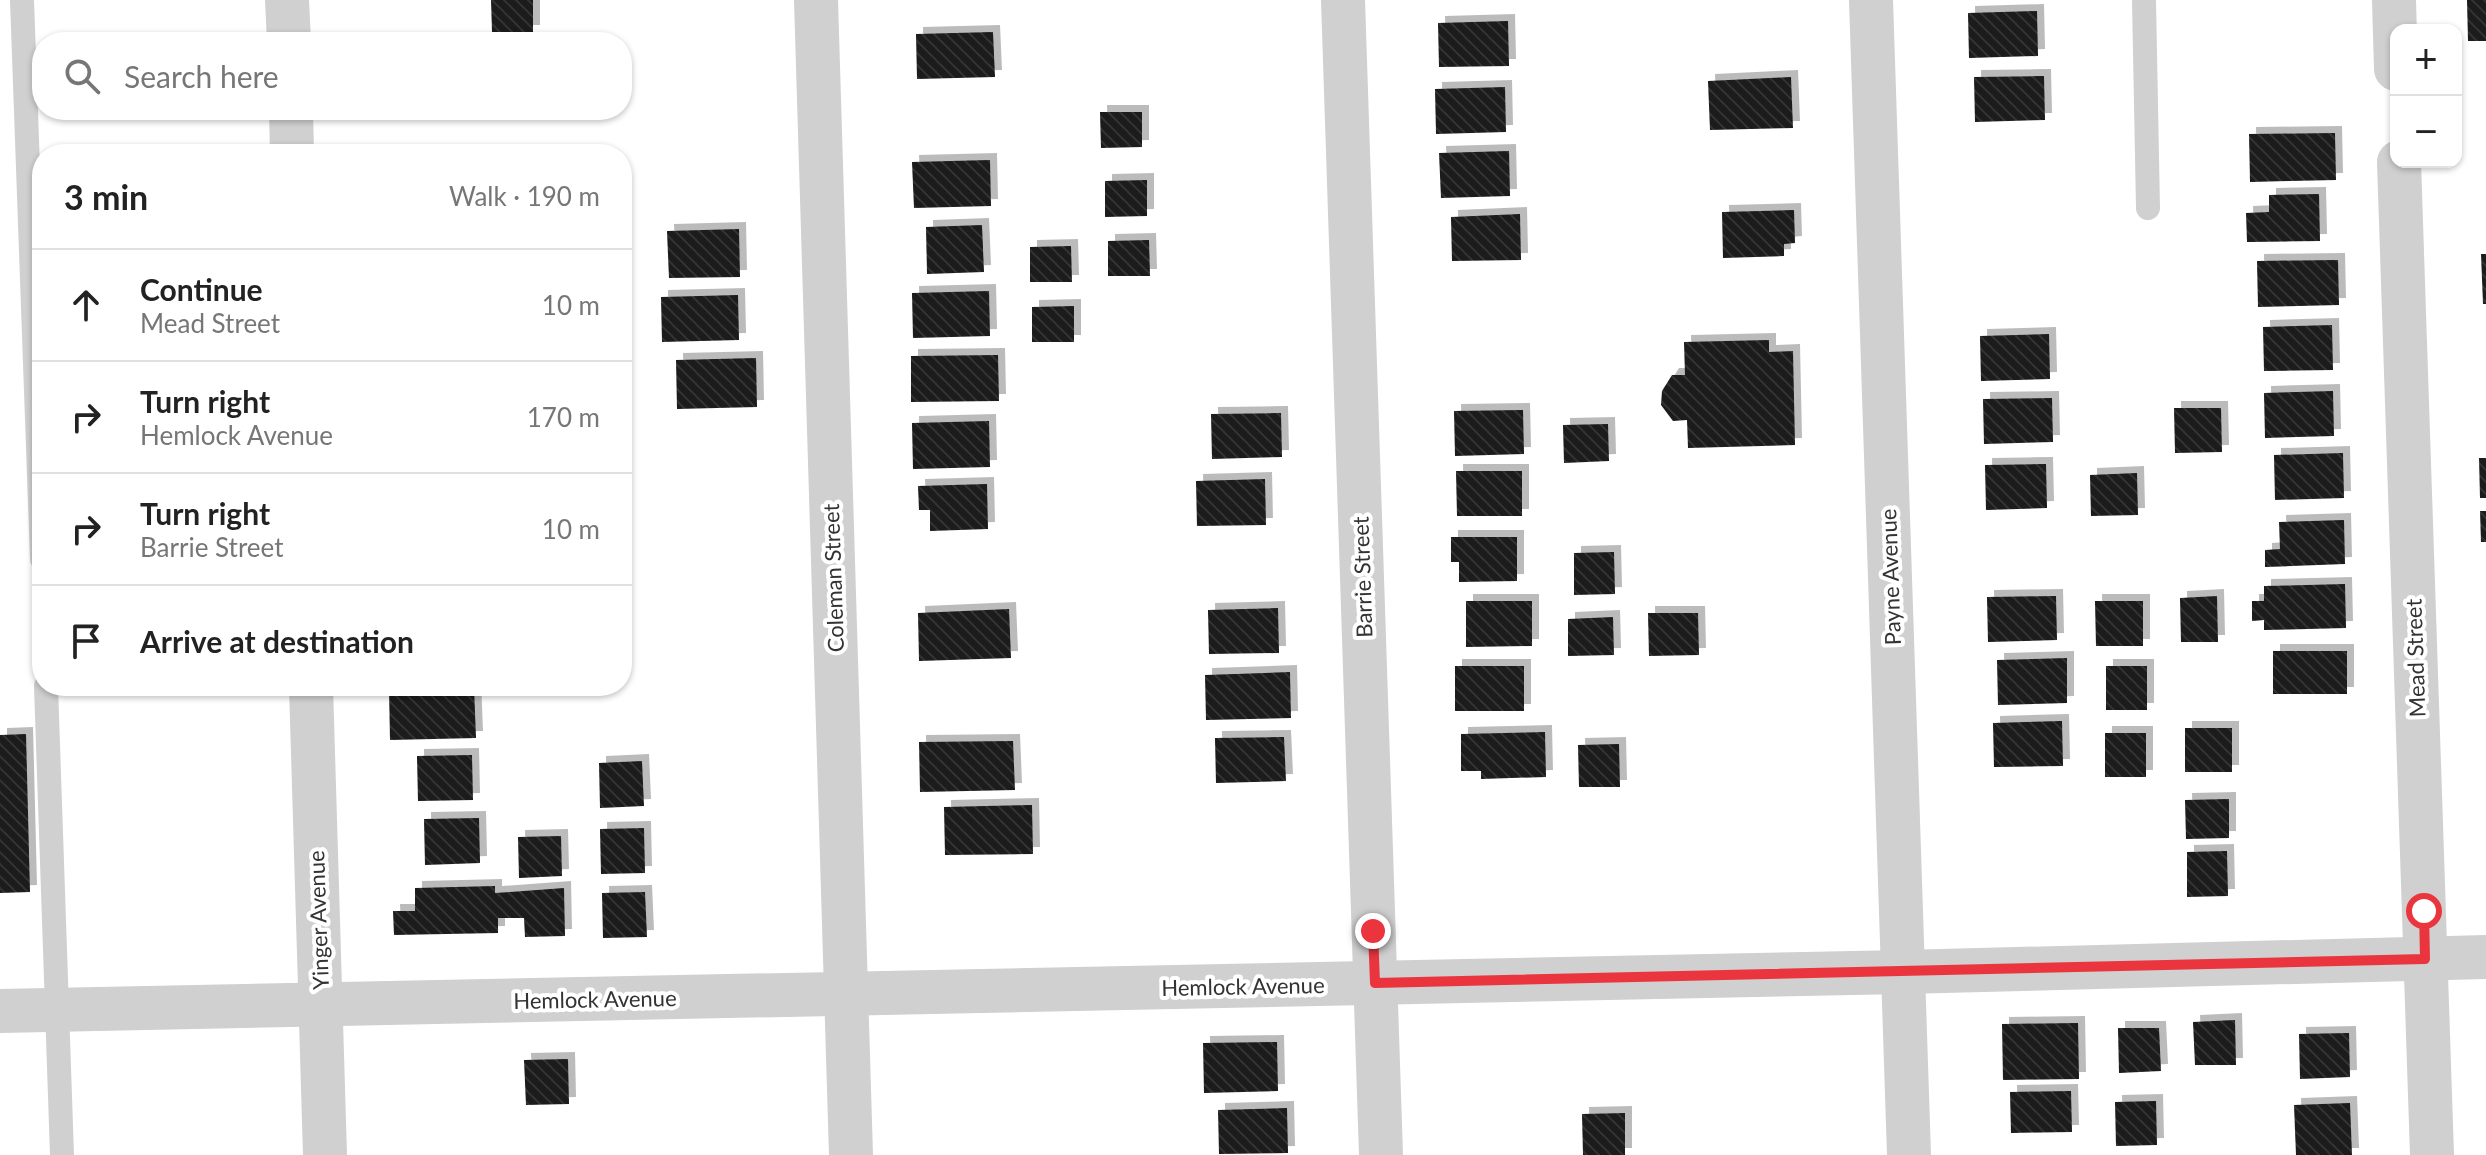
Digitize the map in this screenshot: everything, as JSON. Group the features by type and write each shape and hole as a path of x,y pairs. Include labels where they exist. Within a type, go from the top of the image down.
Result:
{"street":[{"path":"287,0 289,32"},
{"name":"Coleman Street","path":"816,0 851,1155"},
{"name":"Barrie Street","path":"1343,0 1381,1155"},
{"name":"Payne Avenue","path":"1871,0 1909,1155"},
{"path":"2394,0 2395,24"},
{"path":"291,120 292,144"},
{"name":"Mead Street","path":"2399,168 2432,1155"},
{"name":"Yinger Avenue","path":"311,696 325,1155"},
{"name":"Hemlock Avenue","path":"0,1011 2486,957"}],"lane":[{"path":"22,0 32,280"},
{"path":"2144,0 2148,208"},
{"path":"46,696 62,1155"}],"building":[{"path":"491,0 533,0 533,32 492,32"},
{"path":"2467,0 2486,0 2486,41 2468,41"},
{"path":"2037,11 2038,56 1969,58 1968,13"},
{"path":"1508,21 1509,66 1439,67 1438,23"},
{"path":"993,32 995,77 917,79 916,34"},
{"path":"2044,76 2045,120 1975,122 1974,77"},
{"path":"1791,77 1793,128 1710,130 1708,81"},
{"path":"1505,87 1506,132 1436,134 1435,89"},
{"path":"1100,112 1142,112 1142,147 1101,148"},
{"path":"2335,133 2336,180 2250,182 2249,134"},
{"path":"1509,151 1510,196 1441,198 1439,153"},
{"path":"990,160 991,206 914,208 912,162"},
{"path":"1147,180 1147,216 1105,217 1105,181"},
{"path":"2319,194 2320,241 2247,242 2246,213 2269,212 2269,195"},
{"path":"1794,210 1795,243 1784,244 1784,256 1723,258 1722,212"},
{"path":"1520,214 1521,260 1452,261 1451,217"},
{"path":"982,225 984,272 927,274 926,227"},
{"path":"739,229 740,277 669,278 667,231"},
{"path":"1149,240 1150,276 1108,276 1108,241"},
{"path":"1071,246 1072,282 1030,282 1030,247"},
{"path":"2481,254 2486,254 2486,304 2483,304"},
{"path":"2338,260 2339,305 2258,307 2257,261"},
{"path":"989,291 990,336 913,338 912,293"},
{"path":"738,295 739,340 662,342 661,297"},
{"path":"1074,306 1074,342 1032,342 1032,307"},
{"path":"2332,325 2333,370 2264,371 2263,327"},
{"path":"2049,334 2050,379 1981,381 1980,336"},
{"path":"1769,340 1769,352 1793,351 1795,445 1688,448 1687,420 1673,421 1661,405 1662,391 1672,375 1685,375 1684,342"},
{"path":"998,355 999,401 911,402 911,356"},
{"path":"756,358 757,407 677,409 676,360"},
{"path":"2333,391 2334,436 2265,438 2264,393"},
{"path":"2052,398 2053,442 1984,444 1983,399"},
{"path":"2174,408 2221,408 2222,452 2175,453"},
{"path":"1523,410 1524,454 1455,456 1454,411"},
{"path":"1281,413 1282,457 1212,459 1211,414"},
{"path":"989,421 990,467 913,469 912,423"},
{"path":"1608,424 1609,461 1564,463 1563,425"},
{"path":"2343,453 2344,498 2275,500 2274,455"},
{"path":"2479,458 2486,458 2486,498 2480,498"},
{"path":"2046,464 2047,508 1986,510 1985,465"},
{"path":"1456,471 1522,471 1522,516 1457,516"},
{"path":"2137,473 2138,515 2091,516 2090,475"},
{"path":"1265,479 1266,525 1197,526 1196,481"},
{"path":"987,484 988,529 930,531 930,510 919,510 918,486"},
{"path":"2480,511 2486,511 2486,542 2481,542"},
{"path":"2344,520 2345,564 2265,567 2265,550 2280,549 2279,522"},
{"path":"1451,537 1517,537 1517,581 1459,582 1459,562 1451,562"},
{"path":"1614,552 1615,594 1574,595 1574,553"},
{"path":"2345,584 2346,628 2264,630 2264,620 2252,621 2252,601 2264,601 2264,586"},
{"path":"2056,596 2057,640 1988,642 1987,597"},
{"path":"2217,596 2218,642 2181,642 2180,598"},
{"path":"1466,601 1532,601 1532,646 1466,647"},
{"path":"2095,601 2143,601 2143,646 2096,646"},
{"path":"1278,608 1279,653 1209,654 1208,610"},
{"path":"1009,609 1011,658 919,661 918,613"},
{"path":"1648,613 1698,613 1699,655 1649,656"},
{"path":"1613,617 1614,655 1568,656 1568,619"},
{"path":"2273,651 2347,651 2347,694 2273,694"},
{"path":"2067,658 2067,703 1998,705 1997,660"},
{"path":"1455,666 1524,666 1524,711 1455,711"},
{"path":"2106,666 2147,666 2147,710 2106,710"},
{"path":"1290,672 1291,718 1206,720 1205,675"},
{"path":"389,696 474,696 476,738 390,740"},
{"path":"2062,721 2063,766 1994,767 1993,723"},
{"path":"2185,728 2232,728 2232,772 2185,772"},
{"path":"1545,732 1546,777 1481,779 1481,771 1461,771 1461,734"},
{"path":"2105,733 2146,733 2146,777 2105,777"},
{"path":"26,734 30,892 0,893 0,735"},
{"path":"1284,737 1286,781 1216,783 1215,738"},
{"path":"1013,741 1015,790 920,792 919,742"},
{"path":"1619,744 1620,787 1579,787 1578,745"},
{"path":"472,755 473,800 418,801 417,756"},
{"path":"642,761 644,806 600,808 599,763"},
{"path":"2229,799 2229,838 2186,839 2185,800"},
{"path":"1032,805 1033,854 945,855 944,807"},
{"path":"479,818 480,863 425,865 424,819"},
{"path":"644,828 645,873 601,874 600,829"},
{"path":"561,836 562,876 519,878 518,837"},
{"path":"2227,851 2228,896 2187,897 2187,852"},
{"path":"495,886 495,893 564,888 565,936 525,937 524,918 498,918 498,933 394,935 393,911 415,911 415,888"},
{"path":"645,892 647,937 603,938 602,893"},
{"path":"2235,1020 2236,1065 2195,1065 2193,1022"},
{"path":"2078,1023 2079,1079 2003,1080 2002,1024"},
{"path":"2118,1028 2159,1028 2161,1071 2119,1073"},
{"path":"2349,1033 2350,1077 2300,1079 2299,1034"},
{"path":"1277,1042 1278,1091 1204,1093 1203,1043"},
{"path":"568,1059 569,1104 526,1105 524,1060"},
{"path":"2071,1091 2072,1132 2011,1133 2010,1092"},
{"path":"2156,1101 2157,1145 2116,1146 2115,1102"},
{"path":"2350,1103 2352,1155 2296,1155 2294,1105"},
{"path":"1287,1108 1288,1153 1219,1154 1218,1110"},
{"path":"1625,1113 1625,1155 1583,1155 1582,1114"}],"route":[{"path":"1373,931 1375,983 2425,959 2424,911"}]}
